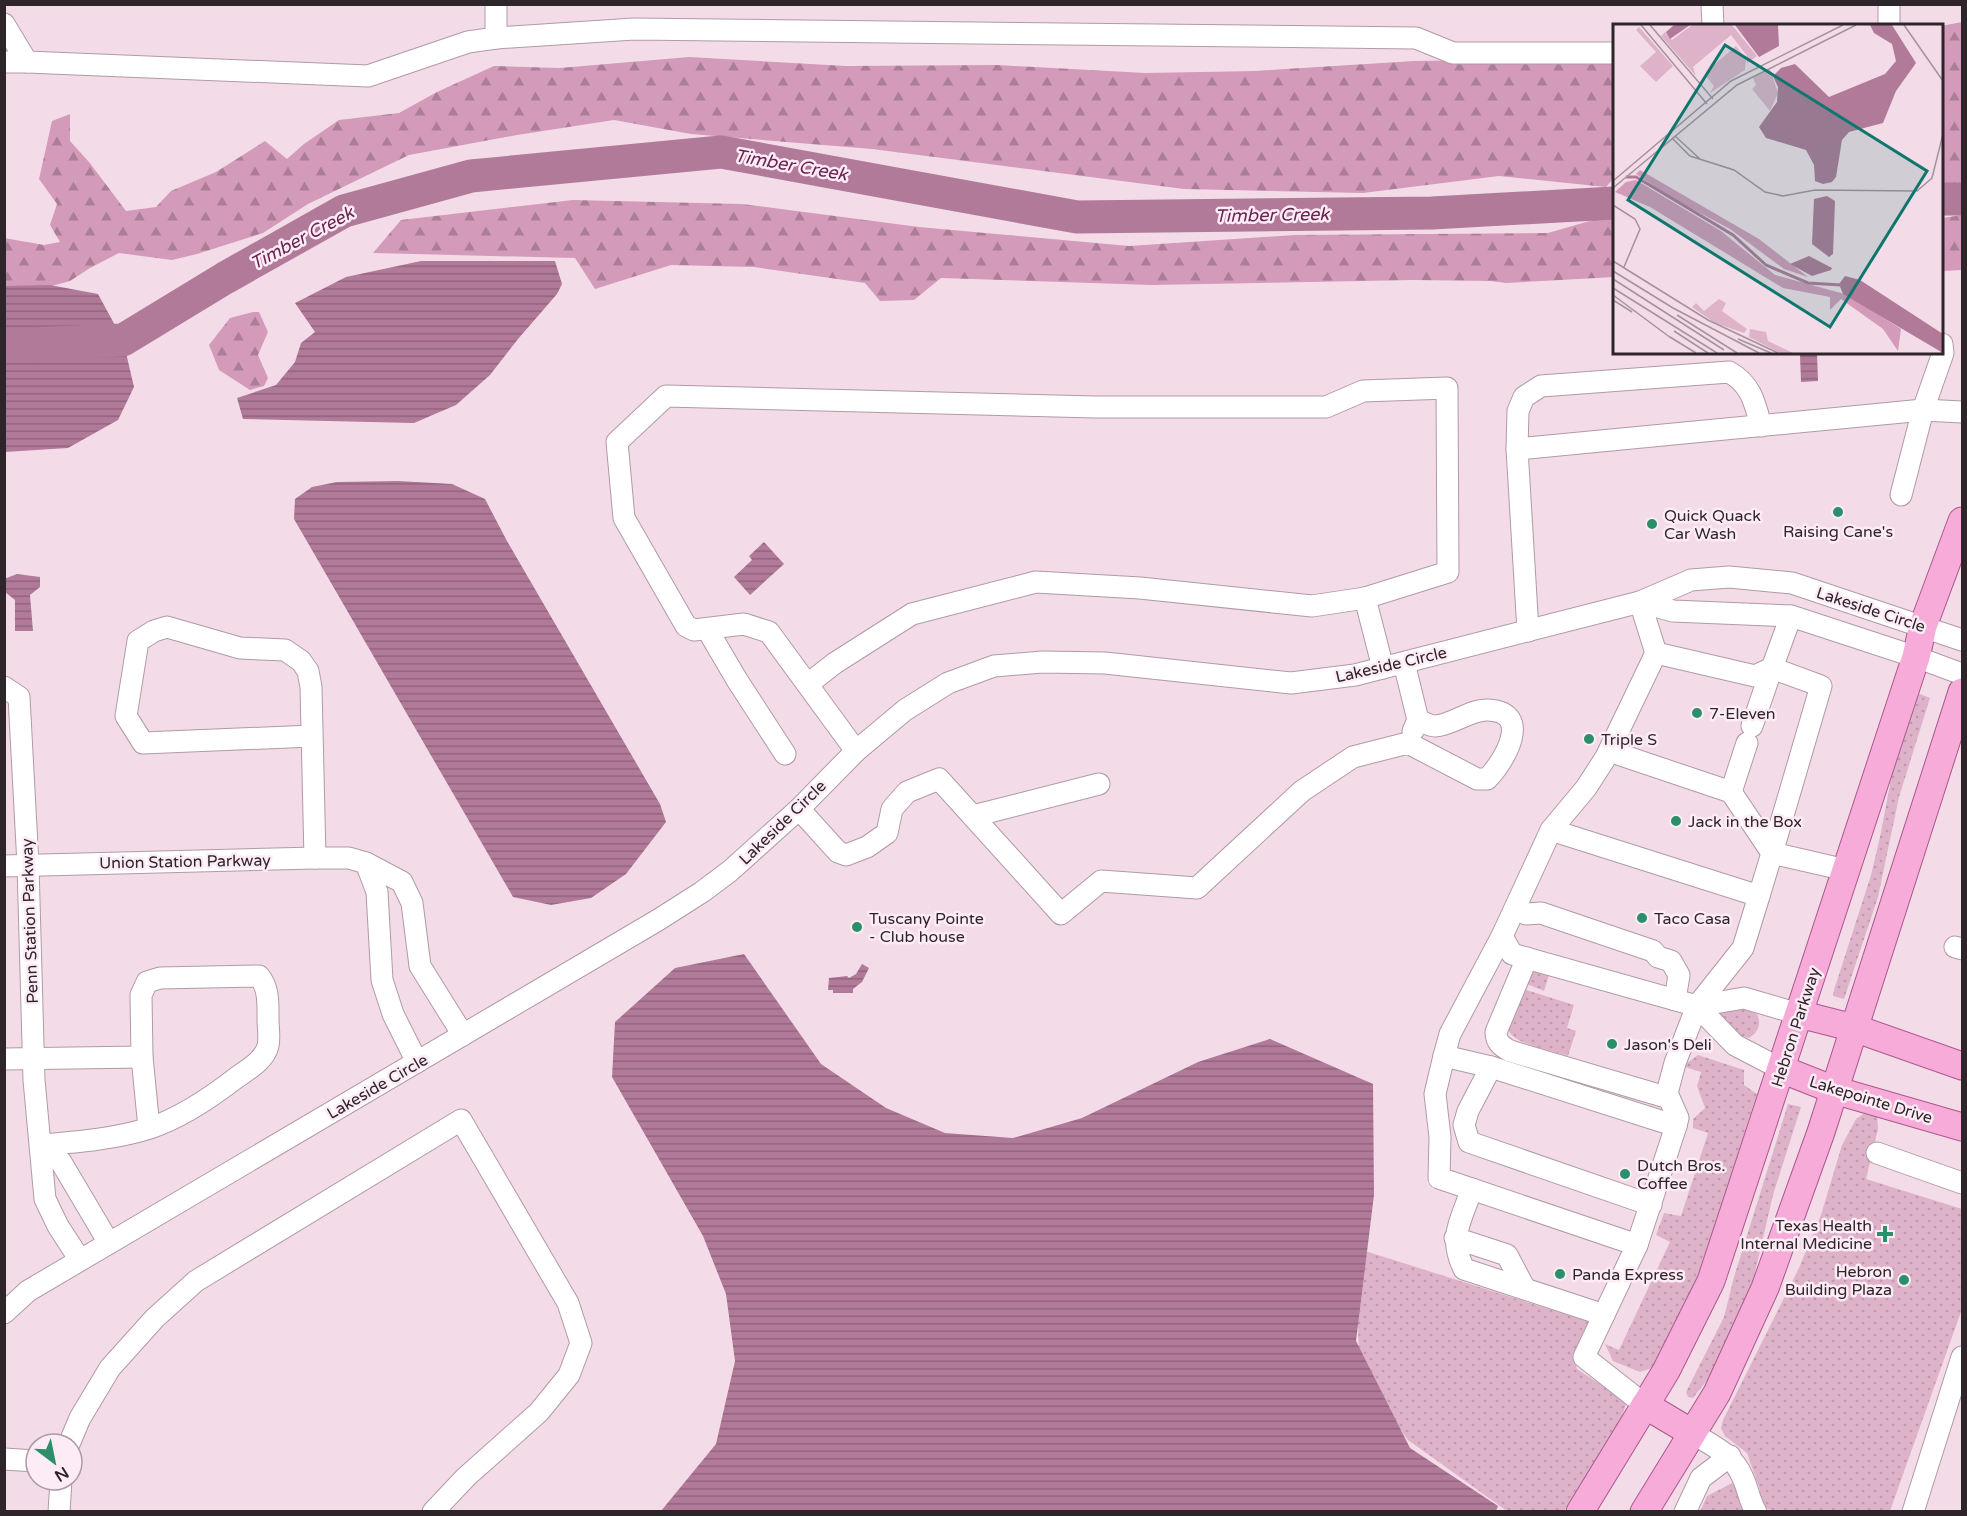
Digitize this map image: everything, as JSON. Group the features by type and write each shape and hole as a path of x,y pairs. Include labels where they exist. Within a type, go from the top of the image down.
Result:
{"main road":[{"name":"Hebron Parkway","path":"1580,1512 1666,1371 1711,1281 1916,657 1923,626 1962,521"},
{"path":"1644,1512 1716,1393 1765,1288 1834,1090 1962,692"},
{"path":"1799,1014 1854,1029 1962,1066"},
{"name":"Lakepointe Drive","path":"1781,1069 1834,1090 1962,1127"},
{"path":"1645,1405 1692,1433"}],"street":[{"path":"496,4 496,38"},
{"path":"1712,4 1713,24"},
{"path":"1889,4 1889,24"},
{"path":"4,24 27,62"},
{"path":"4,62 368,76 468,42 496,38 634,29 1416,38 1453,53 1613,53"},
{"path":"1901,495 1923,410 1943,354"},
{"path":"1528,631 1517,449 1518,411 1524,397 1541,386 1729,372 1741,378 1753,396 1761,426"},
{"path":"808,684 835,663 912,614 1036,582 1140,588 1312,606 1365,598 1448,572 1447,388 1363,391 1326,407 1084,406 666,396 617,442 624,518 686,626 694,630 744,624 769,632 856,751"},
{"path":"1517,449 1923,410 1962,412"},
{"name":"Lakeside Circle","path":"4,1313 28,1291 702,892 730,871 799,809 856,751 905,710 948,683 994,666 1042,662 1105,663 1291,683 1355,675 1640,602 1691,580 1729,577 1792,583 1962,640"},
{"path":"799,809 838,852 846,855 867,847 887,833 892,809 907,792 939,779 1061,914 1101,881 1197,888 1302,791 1353,758 1408,743 1477,779 1487,779 1499,767 1514,732 1511,722 1500,711 1485,710 1434,726 1418,720 1365,598"},
{"path":"1637,1245 1439,1178 1440,1137 1436,1094 1450,1034 1502,936 1521,911 1551,830 1586,788 1609,752 1656,653 1640,602"},
{"name":"Lakeside Circle","path":"1640,602 1673,611 1791,616 1962,674"},
{"path":"1731,792 1791,616"},
{"path":"312,736 143,743 126,716 138,641 154,631 167,627 240,648 285,651 301,661 308,671 311,687 315,858"},
{"path":"707,629 785,754"},
{"path":"1645,1405 1584,1357 1637,1245 1676,1126 1678,1118 1667,1093 1675,1062 1697,1006 1743,948 1821,686 1772,668 1755,676 1656,653"},
{"name":"Penn Station Parkway","path":"12,692 28,865 34,1080 45,1199 58,1226 80,1260"},
{"path":"1408,743 1418,720"},
{"path":"1609,752 1731,792 1772,853 1846,870"},
{"path":"973,816 1099,784"},
{"path":"1551,830 1759,896"},
{"name":"Union Station Parkway","path":"4,866 315,858 349,858 366,863 402,882 412,903 420,966 463,1035"},
{"path":"366,863 376,892 382,980 393,1014 417,1062"},
{"path":"1521,911 1541,913 1653,951 1658,957 1671,961 1679,975 1675,1000"},
{"path":"1502,936 1512,954 1697,1006 1744,998 1799,1014"},
{"path":"1527,958 1496,1032 1500,1045 1510,1051 1669,1098"},
{"path":"41,1145 111,1137 149,1128 173,1118 222,1089 258,1062 268,1047 268,1001 265,983 259,976 186,976 160,978 147,982 141,996 142,1057 149,1128"},
{"path":"1697,1006 1734,1045 1781,1069"},
{"path":"1444,1056 1491,1067 1676,1126"},
{"path":"4,1059 142,1057"},
{"path":"1491,1067 1468,1111 1464,1125 1469,1142 1651,1205"},
{"path":"74,1432 110,1368 154,1318 196,1281 461,1120 568,1303 581,1343 569,1375 539,1412 466,1477 433,1512"},
{"path":"41,1145 61,1162 109,1243"},
{"path":"1877,1153 1962,1183"},
{"path":"1472,1189 1455,1238 1458,1257 1464,1269 1604,1315"},
{"path":"1913,1512 1962,1356"},
{"path":"1692,1433 1730,1456 1742,1475 1751,1504 1756,1512"},
{"path":"1685,1512 1701,1478 1730,1456"},
{"path":"4,1459 24,1460"},
{"path":"59,1512 60,1492"}],"shaded area":[{"path":"421,261 555,261 562,284 557,294 490,375 456,405 414,423 243,419 237,398 276,385 295,362 301,343 315,332 295,303 346,277"},
{"path":"50,285 98,294 123,340 134,387 118,420 68,448 5,452 5,286"},
{"path":"1798,354 1817,354 1818,381 1801,382"},
{"path":"398,481 452,484 485,499 507,541 660,804 666,822 626,874 591,898 551,905 513,897 294,519 295,499 312,487 337,482"},
{"path":"764,542 784,564 750,595 734,577 752,560 749,556"},
{"path":"17,574 40,577 40,587 30,595 33,631 15,631 15,600 5,592 4,579"},
{"path":"1918,693 1930,698 1899,797 1878,897 1844,999 1833,996 1834,990 1871,875 1891,779"},
{"path":"744,954 821,1064 886,1108 945,1133 1013,1138 1082,1118 1198,1062 1270,1039 1373,1084 1374,1195 1356,1341 1410,1448 1498,1506 1496,1511 661,1511 716,1444 735,1361 726,1294 703,1236 612,1077 615,1022 675,968"},
{"path":"862,964 869,968 862,982 853,989 853,993 833,993 833,990 828,990 829,978 847,976 849,978 856,974"},
{"path":"1530,972 1549,975 1544,991 1522,982"},
{"path":"1520,988 1574,1005 1567,1028 1576,1031 1568,1056 1524,1043 1510,1033 1506,1024"},
{"path":"1723,1008 1746,1010 1757,1014 1759,1024 1755,1033 1749,1038 1736,1034 1718,1013"},
{"path":"1698,1055 1744,1070 1744,1085 1757,1094 1713,1235 1693,1286 1652,1368 1640,1372 1613,1361 1605,1344 1619,1350 1670,1242 1656,1235 1664,1213 1681,1216 1708,1133 1693,1128 1693,1119 1705,1108 1697,1086 1701,1072 1685,1067"},
{"path":"1788,1104 1801,1107 1773,1195 1753,1281 1709,1378 1693,1398 1688,1397 1686,1392 1724,1317 1734,1277"},
{"path":"1863,1114 1877,1114 1878,1129 1866,1179 1962,1209 1962,1309 1890,1511 1774,1512 1760,1505 1760,1490 1747,1453 1725,1436 1721,1428 1799,1268 1821,1215 1842,1145 1856,1119"},
{"path":"1362,1250 1590,1322 1574,1358 1577,1369 1618,1396 1626,1404 1620,1422 1564,1511 1507,1511 1408,1440 1387,1411 1359,1354 1357,1299"},
{"path":"1732,1483 1740,1488 1746,1511 1700,1512 1707,1496"}],"green space":[{"path":"1962,22 1962,183 1943,184 1943,26"},
{"path":"689,57 846,66 997,65 1145,73 1256,71 1414,61 1613,58 1613,179 1606,187 1499,176 1363,193 1184,189 872,149 691,134 614,120 409,155 308,204 263,233 172,260 119,253 70,281 15,296 5,296 4,238 44,245 60,242 50,225 57,204 39,179 52,121 70,114 70,141 126,211 156,207 171,191 216,172 265,141 287,159 304,144 339,120 399,113 437,92 494,66 560,68"},
{"path":"573,200 742,204 919,227 1129,246 1295,235 1548,233 1613,214 1613,277 1506,283 1413,280 1152,285 941,278 914,300 880,301 865,283 754,267 671,265 595,289 575,258 373,253 401,220"},
{"path":"1962,215 1962,270 1943,271 1943,218"},
{"path":"259,312 268,332 258,355 268,378 264,386 250,390 219,370 209,345 230,318"}],"waterway":[{"name":"Timber Creek","path":"4,345 123,340 225,278 344,211 471,176 721,152 1077,217 1432,213 1613,203"},
{"name":"Timber Creek","path":"1943,199 1962,199"}],"place":[{"name":"Raising Cane's","path":"1838,512"},
{"name":"Quick Quack Car Wash","path":"1652,524"},
{"name":"7-Eleven","path":"1697,713"},
{"name":"Triple S","path":"1589,739"},
{"name":"Jack in the Box","path":"1676,821"},
{"name":"Taco Casa","path":"1642,918"},
{"name":"Tuscany Pointe - Club house","path":"857,927"},
{"name":"Jason's Deli","path":"1612,1044"},
{"name":"Dutch Bros. Coffee","path":"1625,1174"},
{"name":"Texas Health Internal Medicine","path":"1885,1234"},
{"name":"Panda Express","path":"1560,1274"},
{"name":"Hebron Building Plaza","path":"1904,1280"}]}
